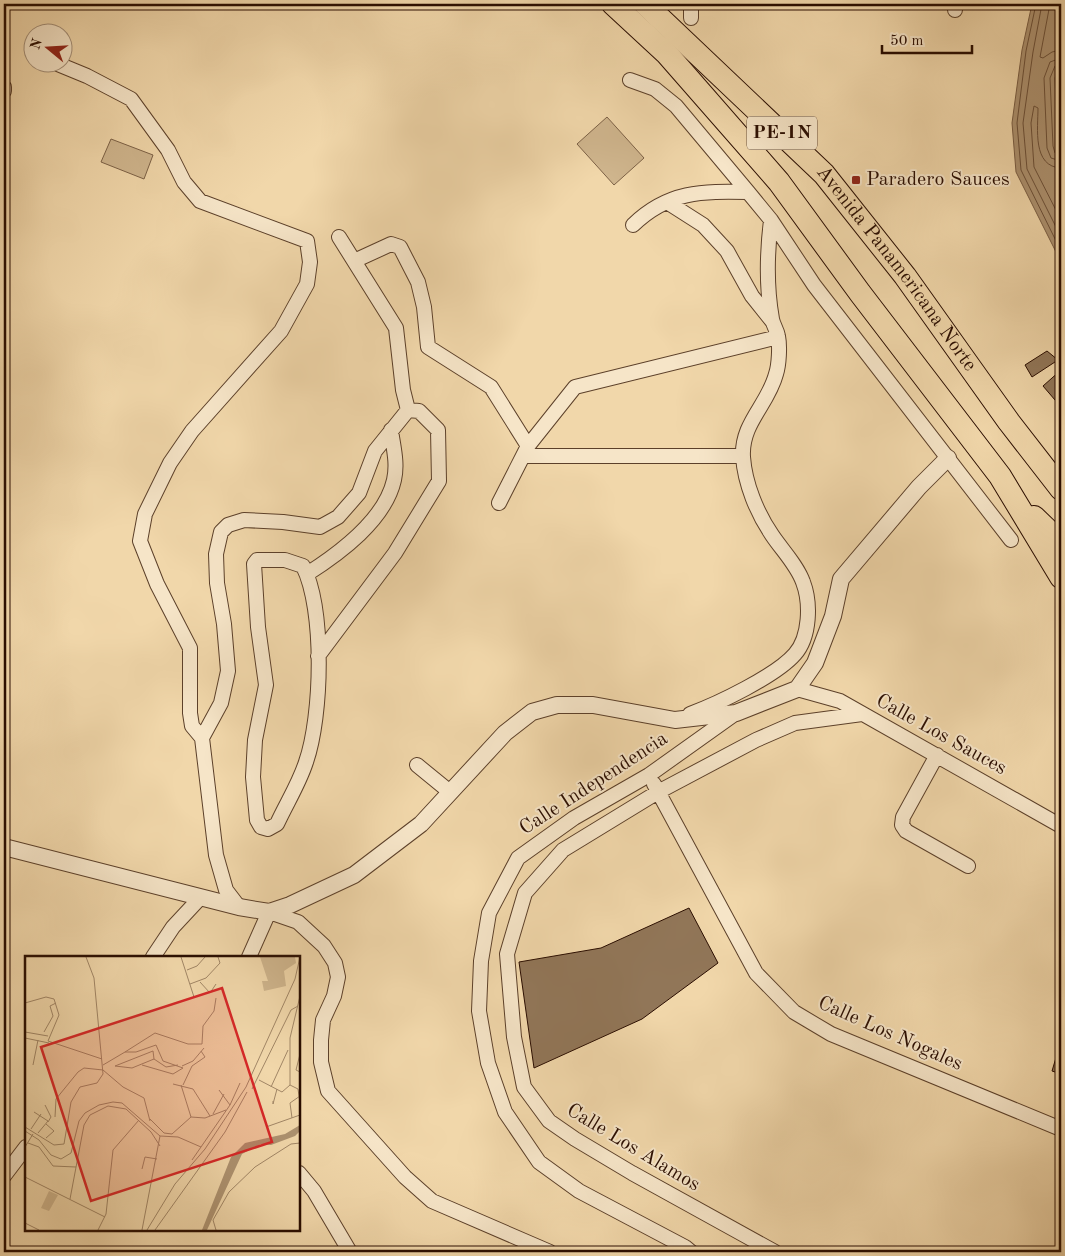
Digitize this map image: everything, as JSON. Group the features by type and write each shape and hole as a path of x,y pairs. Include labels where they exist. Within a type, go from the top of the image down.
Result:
{"highway":[{"name":"Avenida Panamericana Norte","path":"613,4 667,54 779,182 860,293 970,436 1013,497 1061,577"},
{"name":"Avenida Panamericana Norte","path":"645,4 824,174 905,276 1009,422 1061,489"},
{"name":"Avenida Panamericana Norte","path":"1013,497 1061,543"}],"street":[{"path":"691,4 691,18"},
{"path":"72,70 131,99 168,150 184,182 200,201 307,241 310,262 307,284 281,331 192,431 170,463 145,514 140,541 157,584 190,648 190,713 192,726 202,738 216,855 226,890 239,907"},
{"path":"630,80 655,88 676,106 772,220 814,285 1011,540"},
{"path":"633,225 649,210 684,196 707,191 748,192"},
{"path":"667,202 703,225 727,251 752,296 772,321"},
{"path":"675,720 707,708 750,686 787,661 795,654 802,642 809,609 803,581 757,510 745,475 743,456 747,428 764,400 776,374 778,337 772,321 768,278 768,247 772,220"},
{"path":"339,237 396,328 403,390 408,410"},
{"path":"354,261 391,244 400,247 418,282 424,307 428,347 491,387 525,451"},
{"path":"498,503 525,451 576,387 778,337"},
{"path":"202,738 221,703 228,670 224,624 217,583 216,554 221,532 228,525 244,520 283,522 320,527 338,517 359,493 375,451 408,410"},
{"path":"318,656 395,553 439,481 438,430 419,411 408,410"},
{"path":"307,574 338,554 378,514 394,481 396,463 391,430"},
{"path":"525,451 743,456"},
{"path":"797,689 815,663 833,616 841,579 919,487 948,458"},
{"path":"257,560 295,562 303,566 307,574 315,617 318,656 315,727 307,760 277,824 268,829 261,827 257,820 253,777 255,740 266,685 258,627 254,564 257,560"},
{"name":"Calle Independencia","path":"691,1252 686,1247 579,1191 539,1162 505,1112 488,1063 479,1011 481,961 489,913 518,858 574,818 649,775 736,713 797,689"},
{"name":"Calle Los Sauces","path":"797,689 840,701 1061,826"},
{"path":"250,956 269,912 290,905 354,875 420,824 505,733 532,712 558,705 593,704 675,720 736,713"},
{"name":"Calle Los Alamos","path":"775,1252 698,1211 575,1140 549,1121 524,1087 514,1038 507,954 525,893 563,850 658,792 756,740 795,723 862,714"},
{"path":"937,755 903,817 902,825 906,831 968,866"},
{"path":"416,765 450,792"},
{"name":"Calle Los Nogales","path":"649,775 756,973 794,1012 831,1034 1061,1129"},
{"path":"4,847 200,898 269,912 298,922 324,946 335,963 338,977 334,996 323,1020 321,1040 321,1062 328,1091 405,1177 432,1201 550,1252"},
{"path":"154,956 173,927 200,898"},
{"path":"4,1176 25,1148"},
{"path":"300,1174 314,1191 350,1252"}],"shaded area":[{"path":"607,117 644,158 614,185 577,144"},
{"path":"111,139 153,155 144,179 101,162"}],"water":[{"path":"1032,4 1061,4 1061,64 1055,78 1058,145 1061,158 1061,262 1016,172 1012,123 1022,50"}],"building":[{"path":"1047,351 1058,360 1032,377 1025,365"},
{"path":"1061,370 1061,407 1043,386"},
{"path":"689,908 718,963 642,1019 534,1068 519,962 601,948"},
{"path":"1061,1041 1061,1074 1052,1071"}],"place":[{"name":"Paradero Sauces","path":"856,180"}]}
